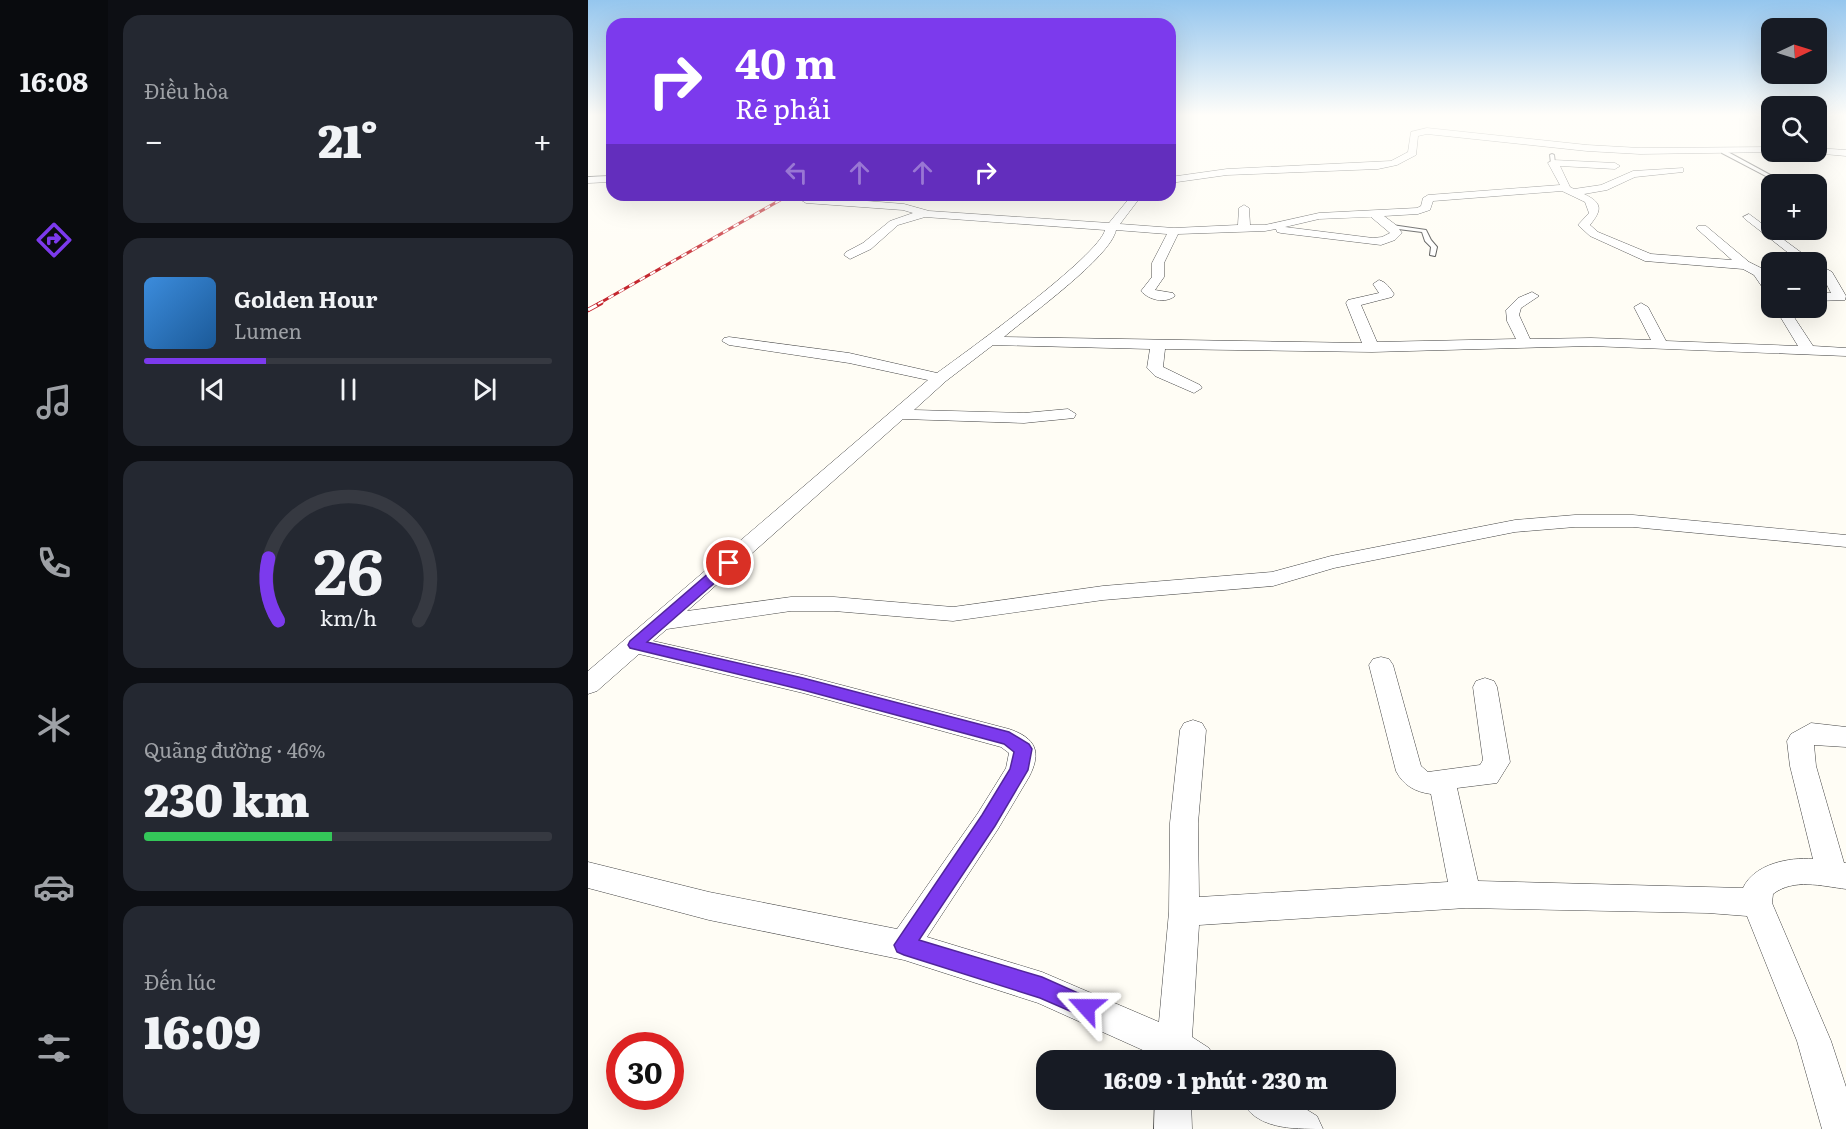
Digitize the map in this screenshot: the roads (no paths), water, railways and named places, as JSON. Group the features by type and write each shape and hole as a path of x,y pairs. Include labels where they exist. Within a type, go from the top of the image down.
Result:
{"street":[{"path":"1176,179 1227,172 1310,169"},
{"path":"1557,169 1569,190 1589,200 1594,207 1594,213 1584,225 1586,229 1657,260 1745,265"},
{"path":"1266,228 1319,216 1418,211 1426,208 1428,198 1440,196 1515,189 1603,188 1633,174 1680,170"},
{"path":"588,180 606,179"},
{"path":"836,201 904,207 925,213 1111,228 1174,231 1266,228 1376,242 1394,236 1396,233 1392,227 1374,214"},
{"path":"588,685 897,414 1085,263 1109,237 1111,228 1132,201"},
{"path":"1244,208 1244,228"},
{"path":"850,255 867,246 894,223 925,213"},
{"path":"1749,217 1772,233 1792,252"},
{"path":"1702,228 1745,265 1761,275"},
{"path":"1168,296 1153,295 1148,291 1158,277 1158,263 1174,231"},
{"path":"1827,274 1840,297 1827,297"},
{"path":"1372,348 1353,303 1387,294 1378,284"},
{"path":"1525,343 1511,317 1513,308 1520,301 1532,296"},
{"path":"1641,308 1660,343"},
{"path":"1788,318 1808,350"},
{"path":"729,341 849,358 940,378"},
{"path":"990,341 1372,348 1525,343 1660,343 1846,352"},
{"path":"1158,345 1155,368 1160,373 1194,388"},
{"path":"897,414 1024,418 1068,414"},
{"path":"662,622 791,604 834,604 953,614 1104,593 1263,580 1331,561 1515,526 1575,521 1633,521 1846,542"},
{"path":"635,645 803,684 1009,739 1023,749 1019,770 904,945"},
{"path":"1381,665 1409,771 1419,782 1428,784 1462,776 1487,775 1497,762 1485,687"},
{"path":"1181,1050 1184,823 1193,730"},
{"path":"1841,1129 1814,1041 1757,903 1758,888 1772,876 1798,870 1839,875 1803,766 1800,741 1811,733 1846,737"},
{"path":"1442,782 1466,894"},
{"path":"588,875 709,906 904,945 1042,988 1169,1050"},
{"path":"1184,912 1466,894 1708,899 1757,903"},
{"path":"1173,1110 1173,1129"},
{"path":"1275,1110 1304,1129"}],"lane":[{"path":"1392,227 1424,231 1434,248 1433,255"}],"railway":[{"path":"598,304 778,201"},
{"path":"588,310 601,303"}]}
